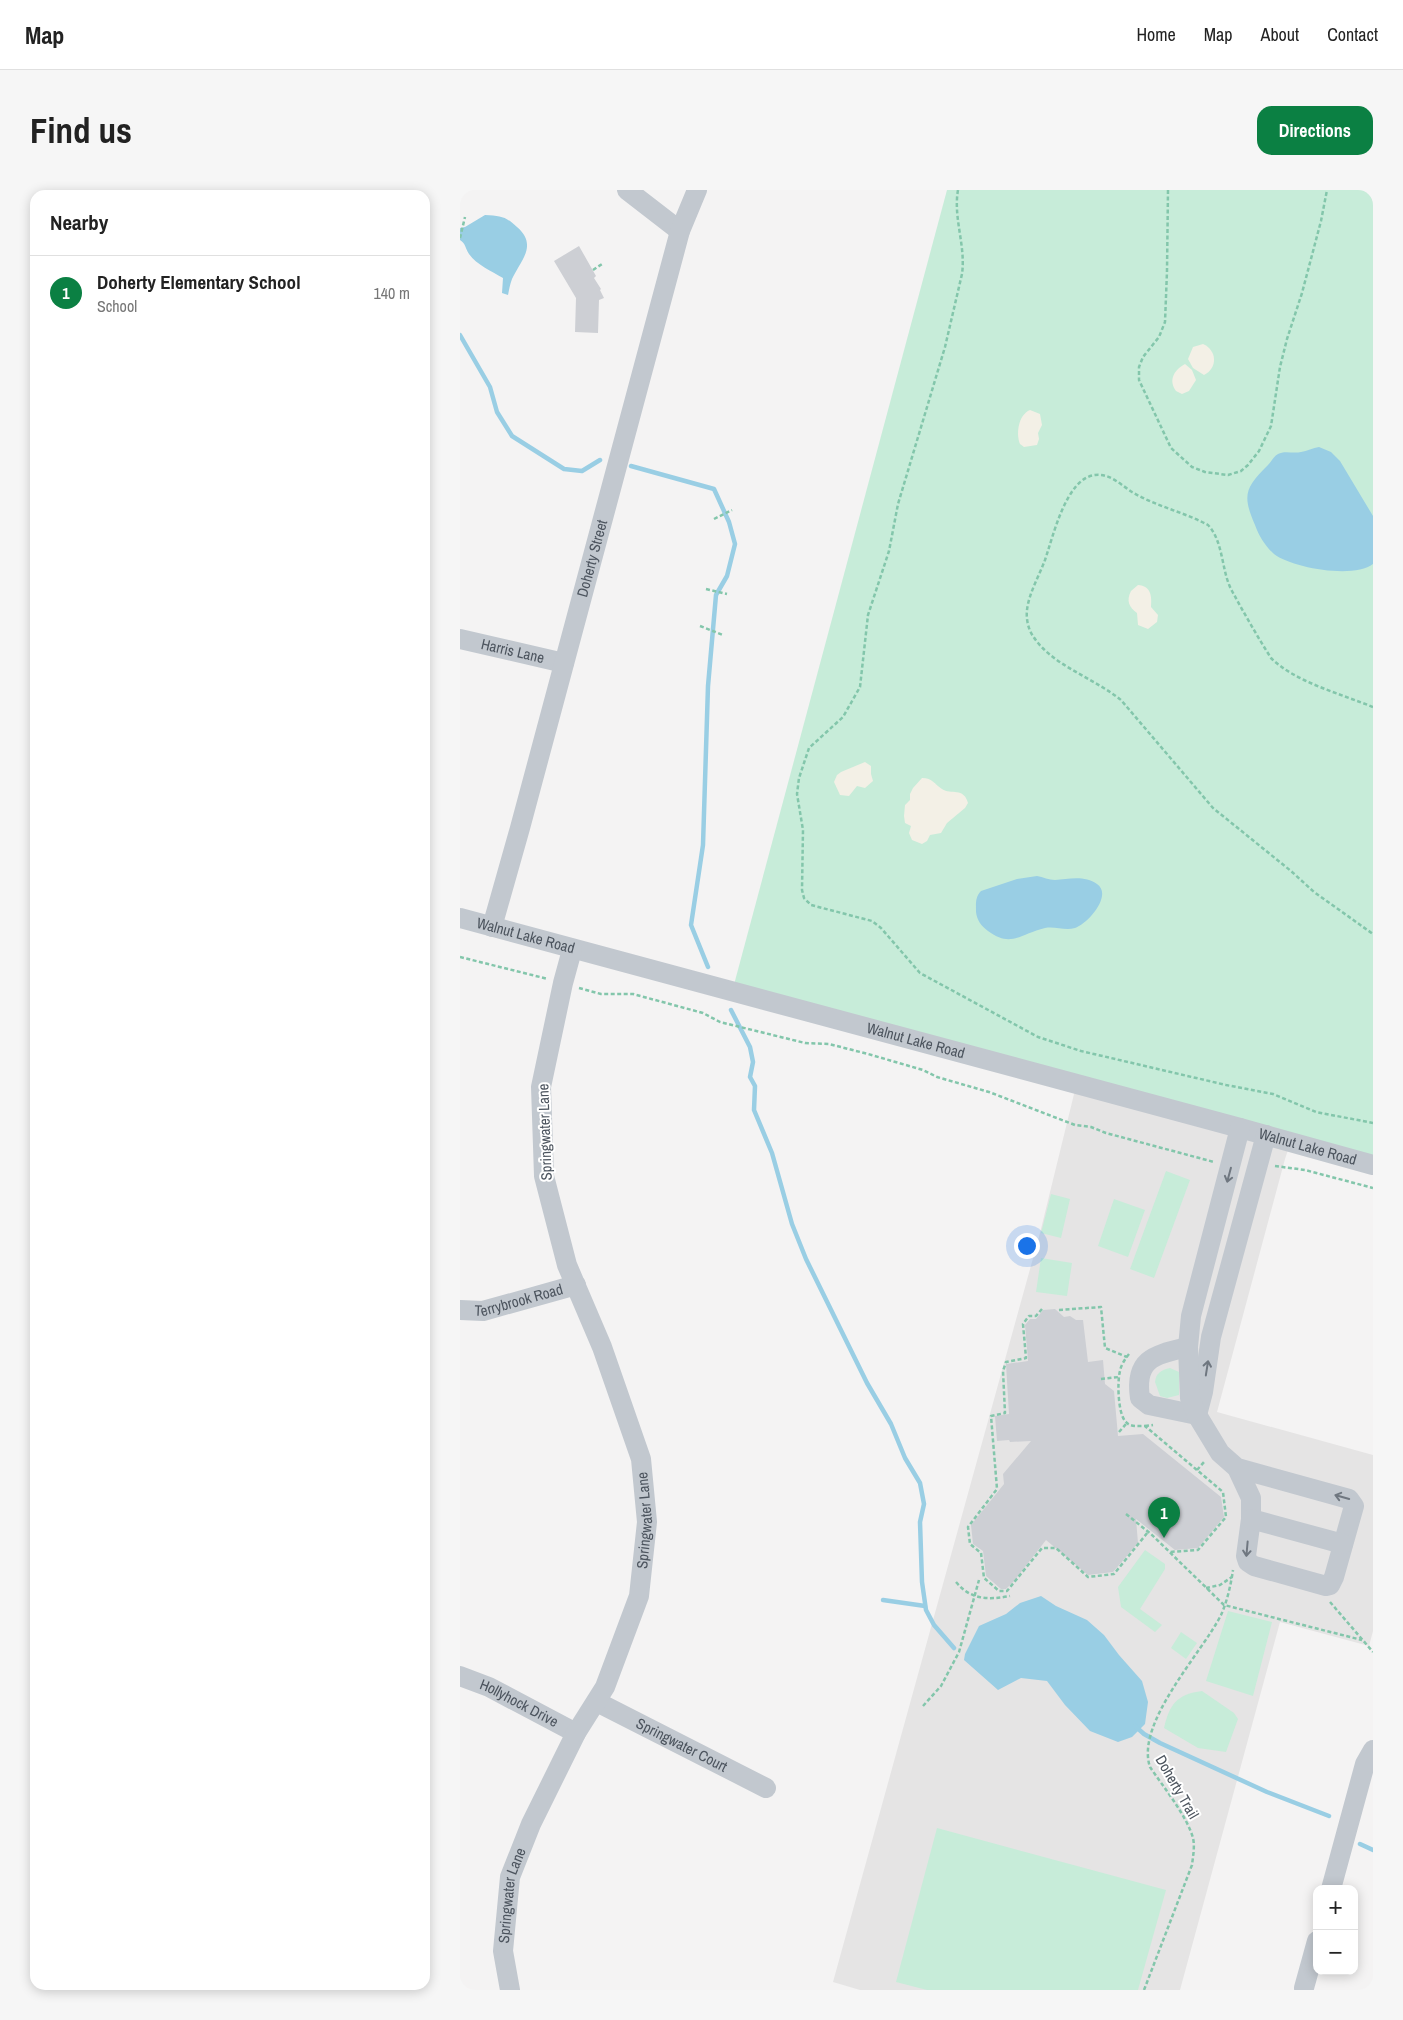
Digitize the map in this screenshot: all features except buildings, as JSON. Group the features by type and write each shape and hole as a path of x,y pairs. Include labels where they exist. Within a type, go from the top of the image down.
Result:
{"street":[{"path":"627,190 680,231"},
{"name":"Doherty Street","path":"492,926 680,231 697,190"},
{"name":"Harris Lane","path":"460,639 564,663"},
{"name":"Walnut Lake Road","path":"460,918 572,950 1373,1165"},
{"name":"Springwater Lane","path":"510,1990 503,1951 510,1877 531,1824 576,1733 605,1687 639,1596 647,1522 641,1459 602,1347 567,1265 544,1176 541,1087 572,950"},
{"path":"1237,1468 1350,1499 1354,1506 1334,1577 1330,1585 1326,1586 1254,1566 1248,1562 1246,1556 1251,1519 1251,1498 1237,1468 1220,1453 1197,1416 1190,1398 1188,1347 1192,1316 1240,1128"},
{"path":"1197,1416 1212,1337 1266,1135"},
{"name":"Terrybrook Road","path":"460,1310 484,1311 576,1285"},
{"path":"1188,1347 1161,1353 1151,1359 1144,1366 1138,1377 1138,1387 1140,1398 1149,1405 1197,1416"},
{"path":"1251,1519 1343,1544"},
{"name":"Hollyhock Drive","path":"460,1676 489,1687 576,1733"},
{"name":"Springwater Court","path":"597,1702 766,1788"},
{"path":"1332,1885 1366,1764 1373,1750"},
{"path":"1304,1988 1313,1955"}],"path":[{"path":"958,190 955,206 963,264 962,274 945,347 898,504 889,550 868,614 860,687 849,710 808,748 799,778 797,794 803,830 801,875 804,898 811,904 872,921 881,928 920,973 1038,1037 1081,1051 1267,1093 1316,1112 1373,1123"},
{"path":"1168,190 1165,322 1159,338 1143,357 1139,367 1139,380 1171,448 1192,467 1205,472 1228,475 1241,471 1248,465 1259,451 1271,426 1280,368 1302,293 1327,190"},
{"path":"460,238 465,217"},
{"path":"593,270 602,264"},
{"path":"1373,707 1304,680 1277,665 1271,658 1232,590 1224,573 1217,539 1208,525 1152,502 1134,493 1111,477 1101,474 1086,478 1071,494 1056,524 1030,599 1027,620 1032,635 1052,656 1108,689 1121,700 1199,794 1224,818 1291,871 1314,892 1373,934"},
{"path":"714,519 732,510"},
{"path":"706,589 727,594"},
{"path":"700,626 723,635"},
{"path":"460,957 601,994 633,994 703,1013 720,1022 804,1043 829,1044 989,1092 1075,1125 1091,1127 1204,1161 1232,1163"},
{"path":"1257,1165 1305,1170 1373,1188"},
{"path":"1059,1310 1101,1307 1105,1348 1127,1357"},
{"path":"1042,1309 1036,1316 1029,1316 1023,1324 1026,1358 1006,1362 1003,1371 1005,1413 991,1416 997,1489 968,1527 970,1544 981,1553 984,1578 999,1591 1007,1591 1042,1548 1056,1548 1088,1577 1114,1574 1148,1532"},
{"path":"1102,1379 1119,1377"},
{"path":"1119,1432 1126,1424"},
{"path":"1145,1426 1160,1425"},
{"path":"1198,1470 1209,1456"},
{"path":"1126,1514 1148,1532 1224,1605 1362,1640"},
{"name":"Doherty Trail","path":"1144,1990 1192,1865 1194,1850 1192,1836 1182,1816 1146,1758 1147,1743 1170,1692 1222,1613 1235,1562"},
{"path":"922,1706 942,1686 959,1652 979,1580"},
{"path":"956,1582 964,1590 984,1599 1010,1596"},
{"path":"1326,1586 1331,1604 1373,1652"}],"shaded area":[{"path":"1076,1086 1290,1144 1217,1412 1373,1455 1373,1631 1369,1646 1280,1622 1180,1990 860,1990 833,1982 1040,1233"}],"green space":[{"path":"947,190 1373,190 1373,1164 732,992"},
{"path":"1166,1171 1190,1180 1154,1278 1130,1269"},
{"path":"1051,1194 1070,1199 1061,1238 1041,1233"},
{"path":"1114,1199 1145,1210 1128,1257 1098,1246"},
{"path":"1041,1258 1072,1263 1067,1296 1036,1292"},
{"path":"1170,1368 1179,1372 1179,1395 1167,1398 1160,1396 1155,1382 1159,1372"},
{"path":"1145,1550 1165,1564 1165,1569 1140,1609 1162,1625 1155,1632 1121,1607 1118,1587"},
{"path":"1228,1611 1272,1622 1253,1696 1206,1681"},
{"path":"1181,1632 1197,1643 1186,1659 1171,1648"},
{"path":"1202,1691 1234,1713 1238,1719 1226,1752 1198,1748 1164,1728 1172,1707 1180,1698"},
{"path":"937,1828 1166,1890 1138,1990 927,1990 896,1982"}],"sand":[{"path":"1203,344 1211,350 1214,359 1212,368 1204,375 1193,368 1188,359 1193,347"},
{"path":"1185,364 1192,370 1196,380 1189,391 1182,394 1176,391 1172,379 1175,372"},
{"path":"1030,410 1040,414 1042,425 1038,433 1037,445 1024,447 1020,444 1018,430 1023,416"},
{"path":"1138,585 1146,587 1150,592 1151,607 1158,615 1157,622 1148,629 1138,625 1137,613 1129,604 1131,591"},
{"path":"865,762 871,766 873,781 865,788 857,786 849,796 840,795 834,782 837,775"},
{"path":"922,778 931,780 946,791 964,795 968,803 965,808 947,823 941,833 930,835 927,841 922,844 912,840 909,833 911,826 905,823 904,816 905,805 910,800 910,794"}],"water":[{"path":"485,215 499,216 506,219 517,227 526,240 526,253 512,279 508,295 502,293 503,278 476,261 460,240 460,228"},
{"path":"1319,447 1331,452 1340,461 1373,516 1373,564 1364,568 1352,571 1323,570 1294,564 1283,559 1274,554 1265,544 1258,533 1251,515 1247,499 1250,486 1275,456 1281,453 1303,452"},
{"path":"1037,876 1053,880 1076,878 1092,881 1101,889 1102,895 1097,909 1086,921 1075,928 1045,928 1010,939 996,936 983,927 978,920 976,912 977,898 981,891 1017,879"},
{"path":"1041,1596 1056,1606 1087,1620 1104,1635 1142,1681 1148,1702 1145,1724 1132,1737 1118,1742 1090,1731 1065,1705 1047,1681 1021,1678 998,1690 964,1660 965,1654 979,1626 1006,1614 1020,1603"}],"waterway":[{"path":"460,335 490,387 497,412 512,436 564,469 582,471 600,460"},
{"path":"631,466 714,489 729,522 735,544 727,576 716,595 708,686 703,845 691,925 708,967"},
{"path":"731,1010 750,1047 753,1062 750,1077 755,1086 754,1110 772,1153 792,1224 806,1259 867,1383 891,1424 905,1458 920,1483 924,1504 920,1522 922,1582 926,1610 934,1625 954,1648"},
{"path":"883,1600 925,1606"},
{"path":"1135,1726 1144,1734 1160,1743 1267,1792 1329,1816"},
{"path":"1360,1844 1373,1850"}],"place":[{"name":"Doherty Elementary School","path":"1164,1538"}]}
